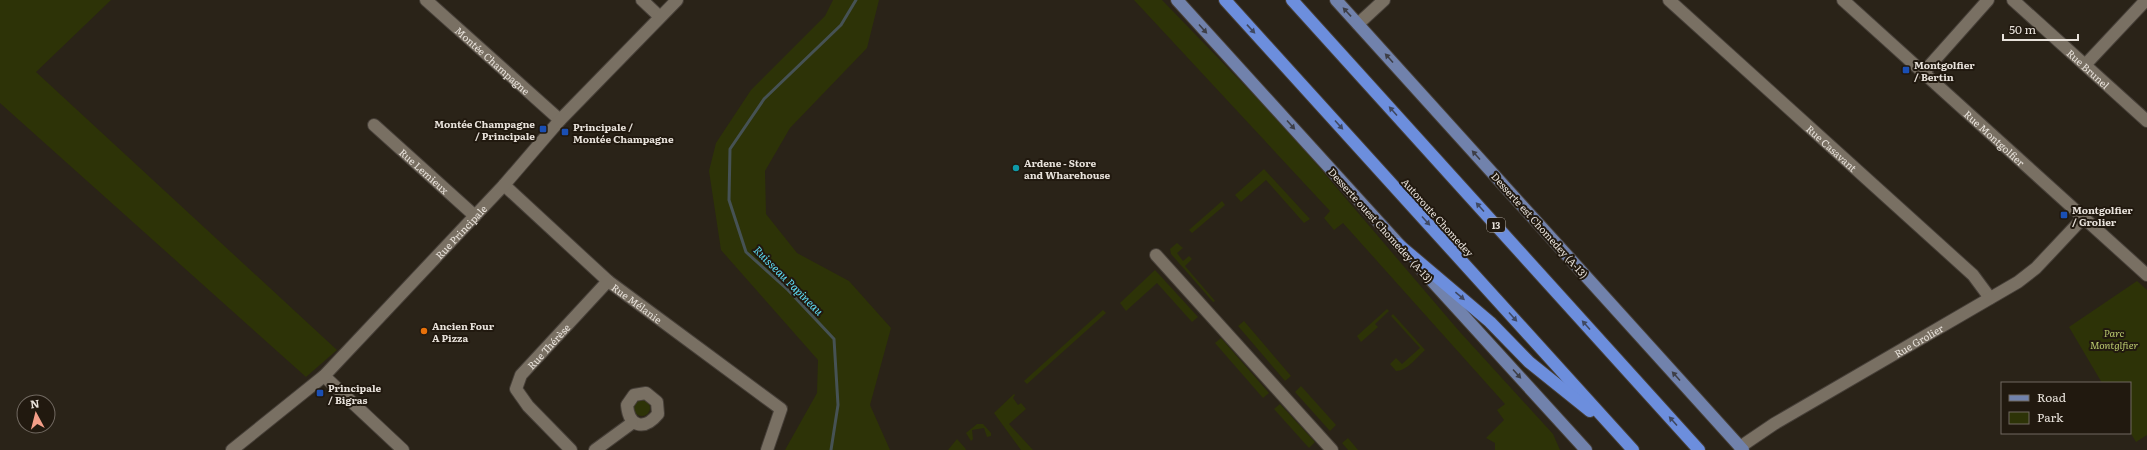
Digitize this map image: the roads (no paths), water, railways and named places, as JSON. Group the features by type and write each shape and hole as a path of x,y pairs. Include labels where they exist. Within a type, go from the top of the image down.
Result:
{"highway":[{"name":"Autoroute Chomedey","path":"1225,0 1633,450"},
{"name":"13","path":"1292,0 1699,450"},
{"path":"1398,244 1490,322 1529,362 1618,434"}],"main road":[{"name":"Desserte ouest Chomedey (A-13)","path":"1177,0 1586,450"},
{"name":"Desserte est Chomedey (A-13)","path":"1336,0 1742,448"}],"street":[{"name":"Montée Champagne","path":"426,0 560,120"},
{"path":"642,0 660,17"},
{"name":"Rue Principale","path":"232,450 324,376 504,185 560,120 677,0"},
{"path":"1358,24 1384,0"},
{"name":"Rue Casavant","path":"1669,0 1973,275 1990,298"},
{"name":"Rue Montgolfier","path":"1843,0 2147,275"},
{"path":"1923,73 1988,0"},
{"name":"Rue Brunel","path":"2013,0 2147,121"},
{"path":"2086,65 2146,0"},
{"name":"Rue Lemieux","path":"374,125 475,216"},
{"name":"Rue Mélanie","path":"504,185 608,281 780,409 767,450"},
{"name":"Rue Grolier","path":"1742,448 1774,424 2028,275 2083,218"},
{"path":"1156,255 1332,450"},
{"name":"Rue Thérèse","path":"571,450 528,406 516,389 521,375 608,281"},
{"path":"324,376 404,450"},
{"path":"595,450 632,423"}],"waterway":[{"name":"Ruisseau Papineau","path":"831,450 838,405 834,339 788,290 746,252 729,200 730,149 764,99 841,25 856,0"}],"place":[{"name":"Montgolfier / Bertin","path":"1906,70"},
{"name":"Montée Champagne / Principale","path":"543,129"},
{"name":"Principale / Montée Champagne","path":"565,132"},
{"name":"Ardene - Store and Wharehouse","path":"1016,168"},
{"name":"Montgolfier / Grolier","path":"2064,215"},
{"name":"Ancien Four A Pizza","path":"424,331"},
{"name":"Principale / Bigras","path":"320,393"}],"park label":[{"name":"Parc Montglfier","path":"2114,338"}]}
